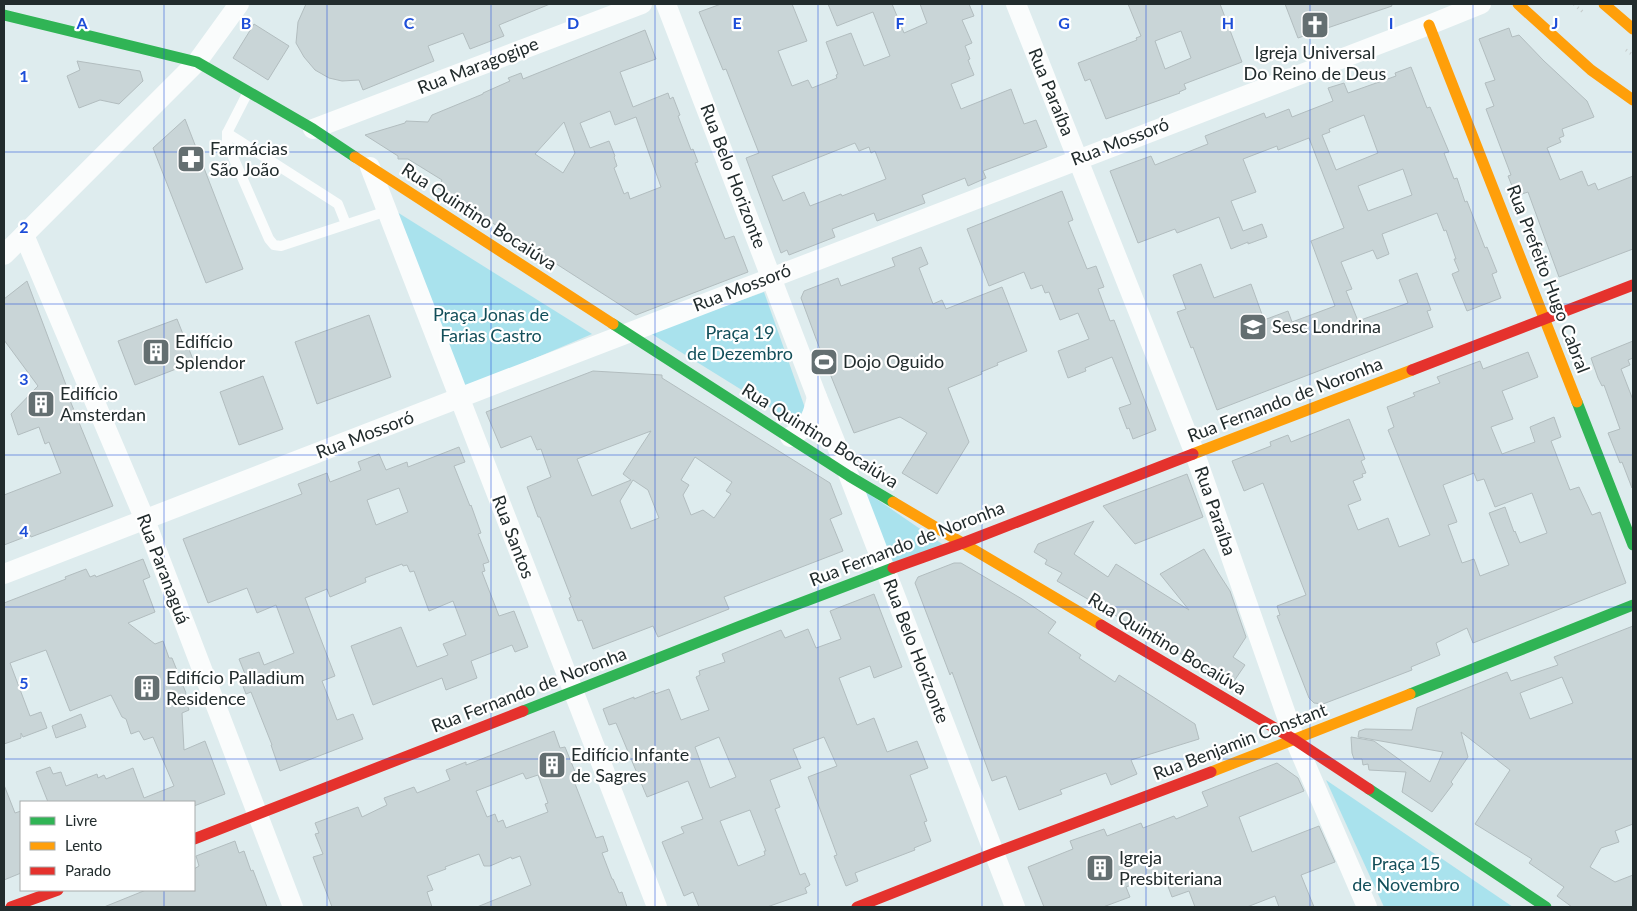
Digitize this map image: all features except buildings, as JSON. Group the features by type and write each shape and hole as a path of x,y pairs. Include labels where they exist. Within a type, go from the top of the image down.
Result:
{"street":[{"path":"4,255 197,62 239,4"},
{"name":"Rua Maragogipe","path":"313,129 642,4"},
{"name":"Rua Belo Horizonte","path":"666,4 1015,907"},
{"name":"Rua Paraíba","path":"1016,4 1195,454 1295,740 1367,907"},
{"name":"Rua Mossoró","path":"4,574 460,399 1077,158 1481,4"},
{"path":"1518,4 1591,70 1633,100"},
{"path":"1604,4 1633,29"},
{"name":"Rua Quintino Bocaiúva","path":"4,15 197,62 313,129 370,168 849,476 1295,740 1546,907"},
{"name":"Rua Prefeito Hugo Cabral","path":"1429,25 1633,545"},
{"name":"Rua Santos","path":"370,168 656,907"},
{"name":"Rua Paranaguá","path":"24,235 145,520 293,907"},
{"name":"Rua Fernando de Noronha","path":"195,839 258,816 573,691 1633,285"},
{"path":"790,437 807,426 817,397"},
{"name":"Rua Benjamin Constant","path":"857,907 994,853 1295,740 1633,605"},
{"path":"10,907 55,891"}],"lane":[{"path":"248,92 227,133 227,142 269,239 274,245 281,246 386,211"},
{"path":"227,133 338,204 346,224"}],"green space":[{"name":"Praça Jonas de Farias Castro","path":"397,212 592,334 465,388"},
{"name":"Praça 19 de Dezembro","path":"764,292 805,408 795,423 650,333"},
{"path":"862,489 945,546 891,563"},
{"name":"Praça 15 de Novembro","path":"1326,780 1513,907 1384,907"}],"traffic: fast":[{"path":"4,15 197,62 313,129 355,157"},
{"path":"613,324 849,476 893,502"},
{"path":"1577,402 1633,545"},
{"path":"523,711 893,568"},
{"path":"1410,694 1633,605"},
{"path":"1369,789 1546,907"}],"traffic: slow":[{"path":"1518,4 1591,70 1633,100"},
{"path":"1604,4 1633,29"},
{"path":"1429,25 1577,402"},
{"path":"355,157 613,324"},
{"path":"1193,454 1412,370"},
{"path":"893,502 1101,625"},
{"path":"1211,772 1410,694"}],"traffic: jam":[{"path":"1412,370 1633,285"},
{"path":"893,568 1193,454"},
{"path":"1101,625 1295,740 1369,789"},
{"path":"195,839 523,711"},
{"path":"857,907 994,853 1211,772"},
{"path":"11,907 55,891"}],"place":[{"name":"Igreja Universal Do Reino de Deus","path":"1315,25"},
{"name":"Farmácias São João","path":"191,159"},
{"name":"Sesc Londrina","path":"1253,327"},
{"name":"Edifício Splendor","path":"156,352"},
{"name":"Dojo Oguido","path":"824,362"},
{"name":"Edifício Amsterdan","path":"41,404"},
{"name":"Edifício Palladium Residence","path":"147,688"},
{"name":"Edifício Infante de Sagres","path":"552,765"},
{"name":"Igreja Presbiteriana","path":"1100,868"}]}
